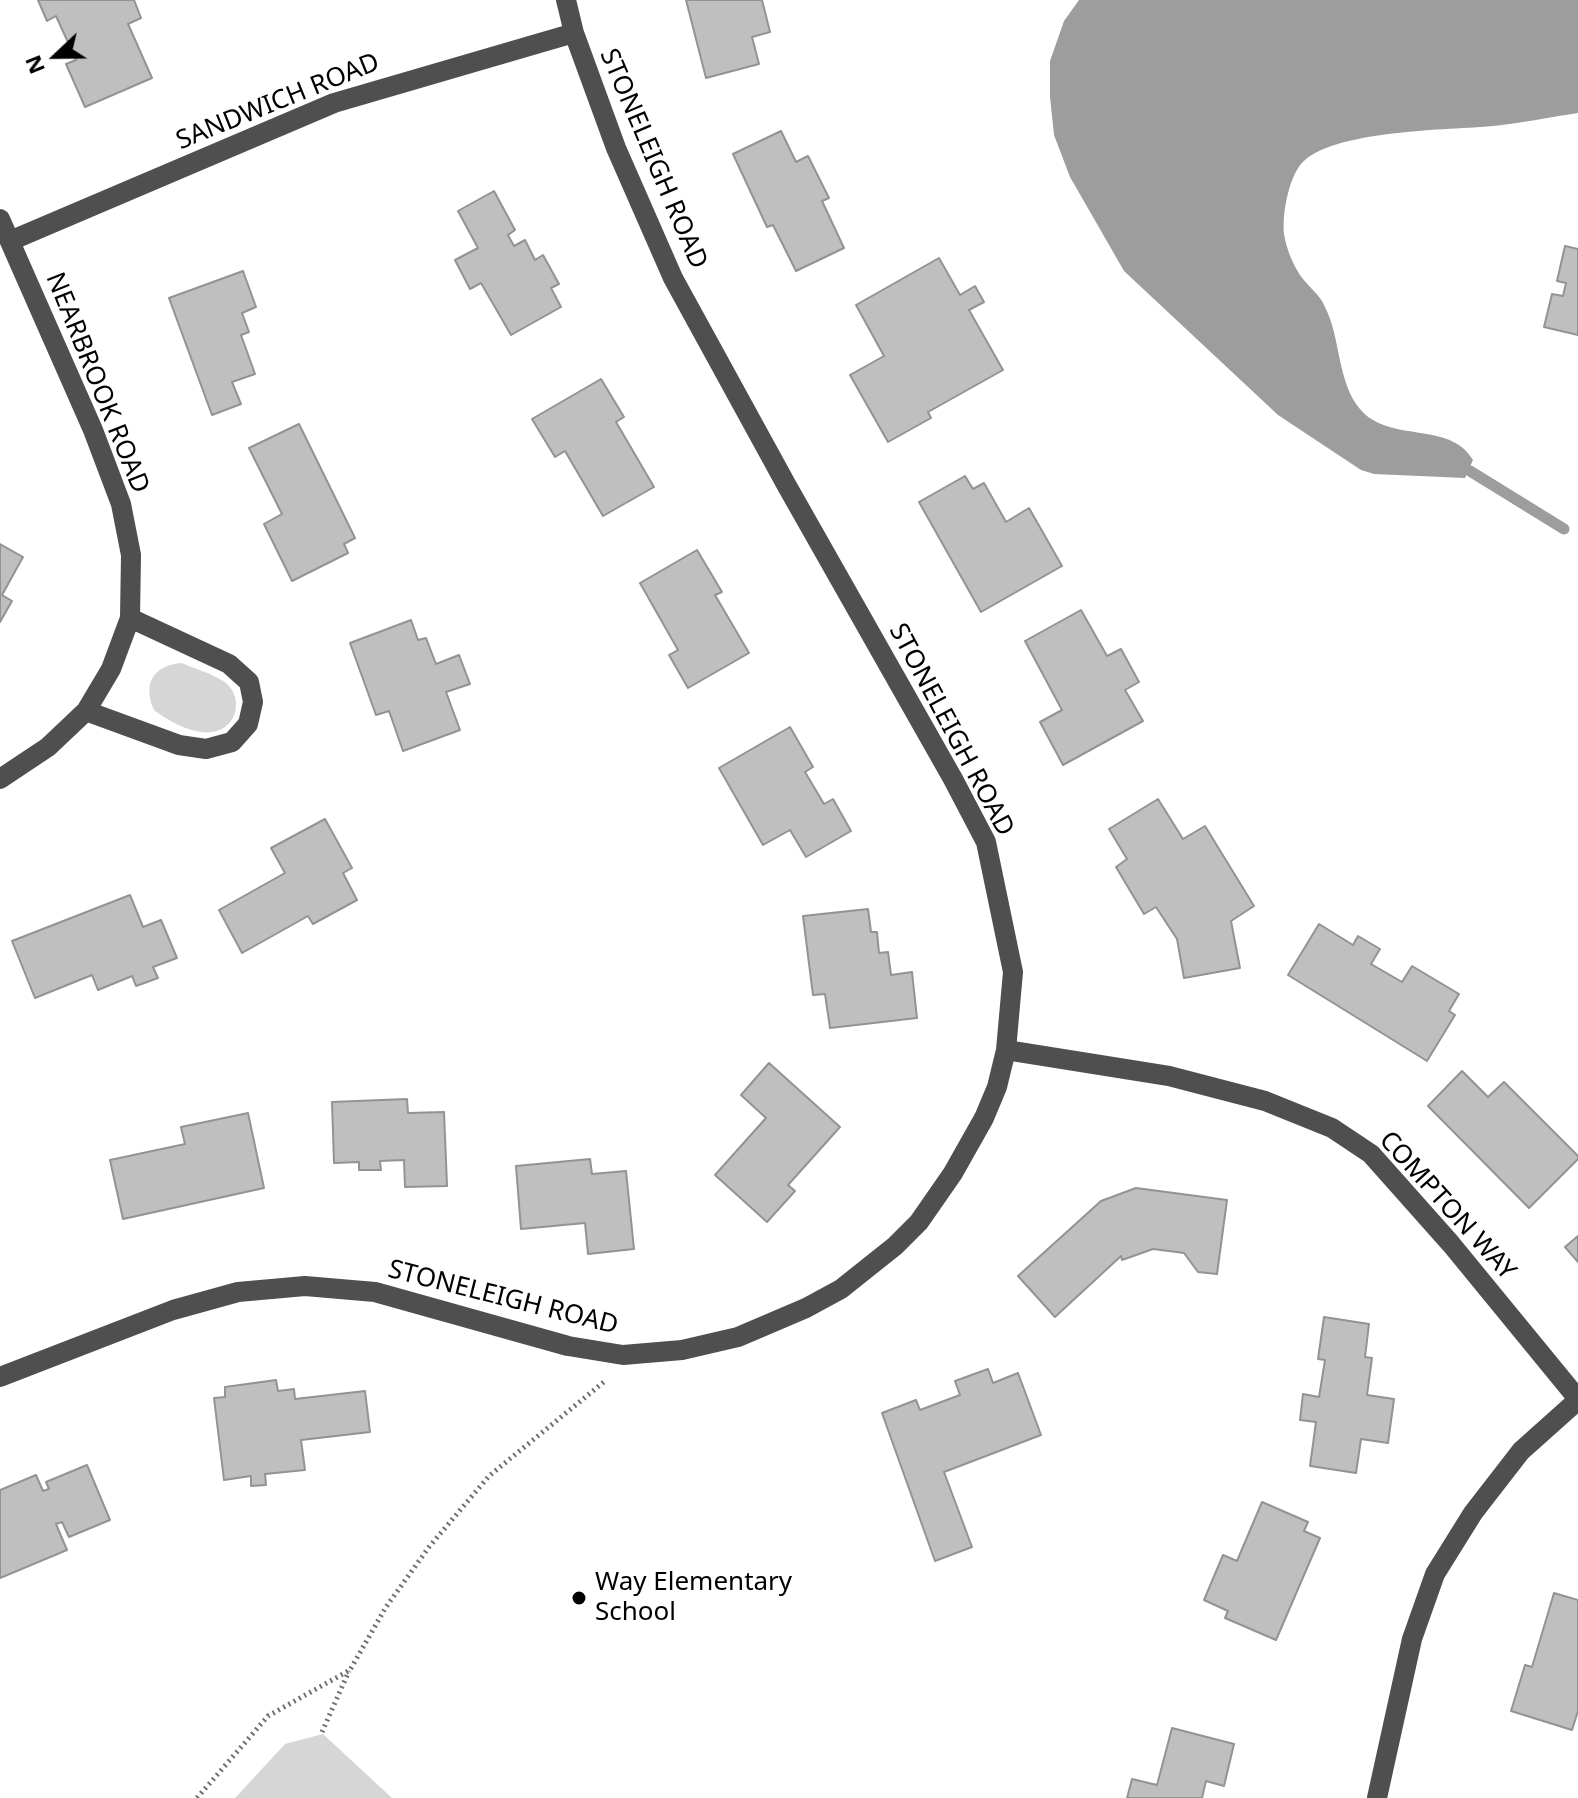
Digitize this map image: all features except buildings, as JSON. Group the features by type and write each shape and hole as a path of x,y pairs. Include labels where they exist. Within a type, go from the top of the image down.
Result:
{"street":[{"name":"STONELEIGH ROAD","path":"0,1377 173,1310 238,1292 305,1286 375,1292 568,1346 623,1355 682,1350 738,1337 806,1308 841,1289 919,1222 953,1173 984,1118 997,1087 1006,1050 1013,972 986,842 673,278 616,148 574,33 566,0"},
{"name":"SANDWICH ROAD","path":"10,241 334,103 574,33"},
{"name":"NEARBROOK ROAD","path":"0,219 93,430 121,504 131,555 130,618 111,669 86,711 48,747 0,779"},
{"path":"86,711 179,745 206,749 232,742 248,724 253,702 249,682 229,664 130,618"},
{"name":"COMPTON WAY","path":"1006,1050 1169,1076 1265,1101 1332,1128 1371,1154 1451,1244 1578,1400"},
{"path":"1377,1798 1412,1639 1435,1574 1473,1513 1521,1451 1578,1400"}],"path":[{"path":"322,1732 350,1670 386,1607 429,1547 489,1476 616,1371 623,1355"},
{"path":"197,1798 268,1716 350,1670"}],"shaded area":[{"path":"1079,0 1578,0 1578,113 1494,126 1395,133 1343,143 1321,150 1305,160 1295,174 1288,194 1284,226 1287,245 1300,274 1325,307 1353,398 1372,420 1450,440 1463,448 1473,460 1465,478 1374,474 1361,470 1278,415 1124,271 1070,177 1054,135 1050,61 1064,21"},
{"path":"182,663 218,678 230,687 236,711 221,730 205,732 189,729 154,710 149,692 153,677 164,667"},
{"path":"323,1734 392,1798 235,1798 285,1744"}],"waterway":[{"path":"1470,471 1564,529"}],"place":[{"name":"Way Elementary School","path":"579,1598"}]}
